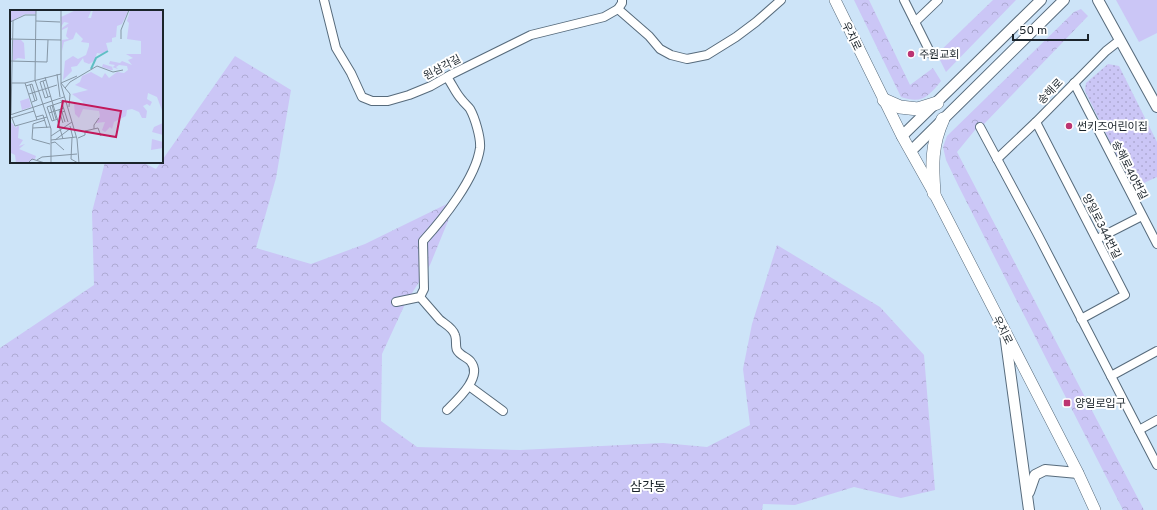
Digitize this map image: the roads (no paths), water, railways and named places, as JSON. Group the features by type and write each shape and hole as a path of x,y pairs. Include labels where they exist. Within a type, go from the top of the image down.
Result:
{"main road":[{"name":"우치로","path":"835,0 902,136 934,194 1078,473 1095,510"},
{"path":"884,100 900,107 918,109 937,102"},
{"path":"934,194 932,163 938,130 943,119"}],"street":[{"name":"원삼각길","path":"324,0 336,48 351,73 362,97 372,101 388,101 409,95 431,86 531,35 604,17 618,9"},
{"path":"622,0 622,3 618,9 649,36 660,48 672,55 687,59 707,55 736,37 781,0"},
{"path":"904,0 931,54"},
{"path":"915,22 938,0"},
{"path":"902,136 1041,0"},
{"path":"911,151 1064,0"},
{"path":"1098,0 1157,107"},
{"name":"송해로","path":"997,159 1106,51 1120,40"},
{"path":"420,297 424,289 423,241 442,219 467,181 478,155 480,145 476,123 470,108 461,100 447,77"},
{"name":"송해로40번길","path":"1074,84 1157,244"},
{"name":"양일로344번길","path":"1036,122 1125,295 1082,319"},
{"path":"980,127 1082,319 1157,465"},
{"path":"1097,239 1142,216"},
{"path":"396,302 420,297"},
{"path":"420,297 441,321 451,329 455,335 457,350 470,360 474,367 474,374 469,386 460,398 447,410"},
{"path":"1005,334 1029,510"},
{"path":"1111,376 1157,350"},
{"path":"469,386 503,411"},
{"path":"1139,430 1157,420"},
{"path":"1028,496 1035,474 1045,470 1078,473"}],"place":[{"name":"주원교회","path":"911,54"},
{"name":"썬키즈어린이집","path":"1069,126"},
{"name":"양일로입구","path":"1067,403"}],"district":[{"name":"삼각동","path":"648,486"}]}
